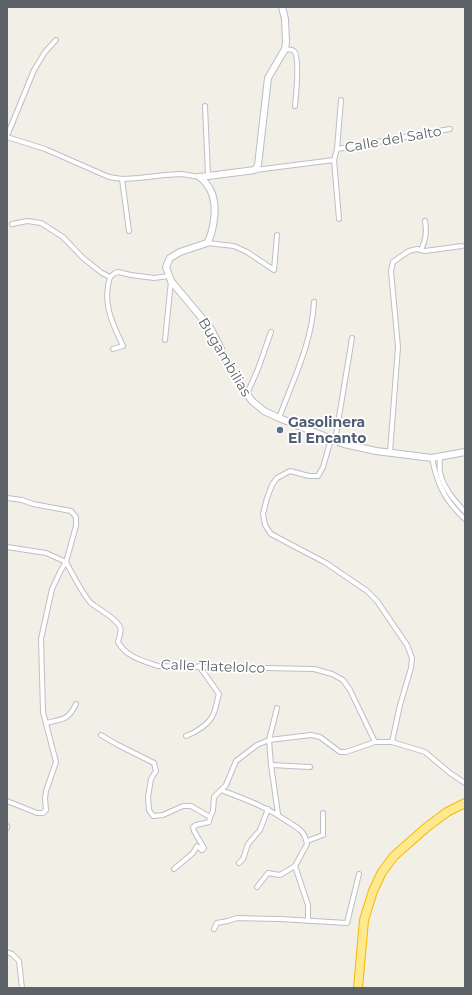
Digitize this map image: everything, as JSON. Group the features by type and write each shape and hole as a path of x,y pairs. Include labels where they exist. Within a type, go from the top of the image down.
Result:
{"highway":[{"path":"358,988 364,920 373,891 382,872 394,856 427,826 447,812 465,803"}],"main road":[{"path":"200,177 256,170 260,158 268,78 285,49 285,19 282,7"},
{"path":"200,177 205,181 214,201 214,224 207,243"},
{"name":"Bugambilias","path":"207,243 180,252 170,258 166,267 170,278 211,329 236,377 247,394 252,401 264,411 344,444 432,458 465,452"}],"street":[{"path":"56,40 45,52 34,70 7,137 46,149 109,177 122,179 182,174 200,177"},
{"path":"285,49 295,52 298,62 295,106"},
{"path":"339,219 334,160 341,100"},
{"path":"205,106 208,175"},
{"name":"Calle del Salto","path":"336,149 450,129"},
{"path":"256,170 334,160"},
{"path":"122,179 129,231"},
{"path":"12,224 27,221 41,223 63,237 83,258 102,273 110,277"},
{"path":"421,250 424,245 427,232 425,221"},
{"path":"207,243 234,246 247,252 274,270 277,235"},
{"path":"390,452 398,347 391,271 393,262 409,251 417,249 425,251 462,246"},
{"path":"113,349 123,346 110,317 107,287 110,277 118,272 154,278 170,278 165,340"},
{"path":"279,418 307,346 313,317 314,302"},
{"path":"247,394 258,369 271,332"},
{"path":"352,338 333,440 323,467 318,476 309,476 290,471 276,478 272,484 263,514 265,525 271,534 326,564 367,592 377,602 407,645 412,658 411,668 400,705 392,742"},
{"path":"440,456 440,473 446,488 465,512"},
{"path":"432,458 435,474 441,491 465,519"},
{"path":"7,498 71,511 76,517 76,526 66,562 52,588 42,639 43,712 56,762 46,791 46,810 43,813 37,813 7,801"},
{"path":"7,547 46,553 66,562"},
{"name":"Calle Tlatelolco","path":"66,562 90,602 112,618 120,627 121,633 118,642 122,648 137,659 158,666 314,669 332,674 343,680 350,690 375,742"},
{"path":"186,736 197,731 210,719 213,715 219,694 199,666"},
{"path":"46,723 65,719 72,713 76,704"},
{"path":"277,708 269,740 278,814"},
{"path":"101,735 154,763 156,771 151,779 148,797 149,810 153,816 163,815 183,806 191,806 210,818"},
{"path":"174,869 193,853 197,846 202,850 204,848 193,827 209,822 213,811 214,797 226,785 236,761 257,745 269,740 311,735 320,737 340,752 346,752 375,742 392,742 425,752 450,773 465,783"},
{"path":"271,765 310,767"},
{"path":"222,790 256,803 278,814 301,830 307,841 307,844 295,866 280,875 268,873 257,887"},
{"path":"239,863 248,844 260,830 268,809"},
{"path":"307,841 323,835 323,813"},
{"path":"295,866 308,905 308,921"},
{"path":"214,929 217,923 237,918 347,923 359,874"},
{"path":"7,952 12,954 19,961 22,988"}],"place":[{"name":"Gasolinera El Encanto","path":"280,430"}]}
